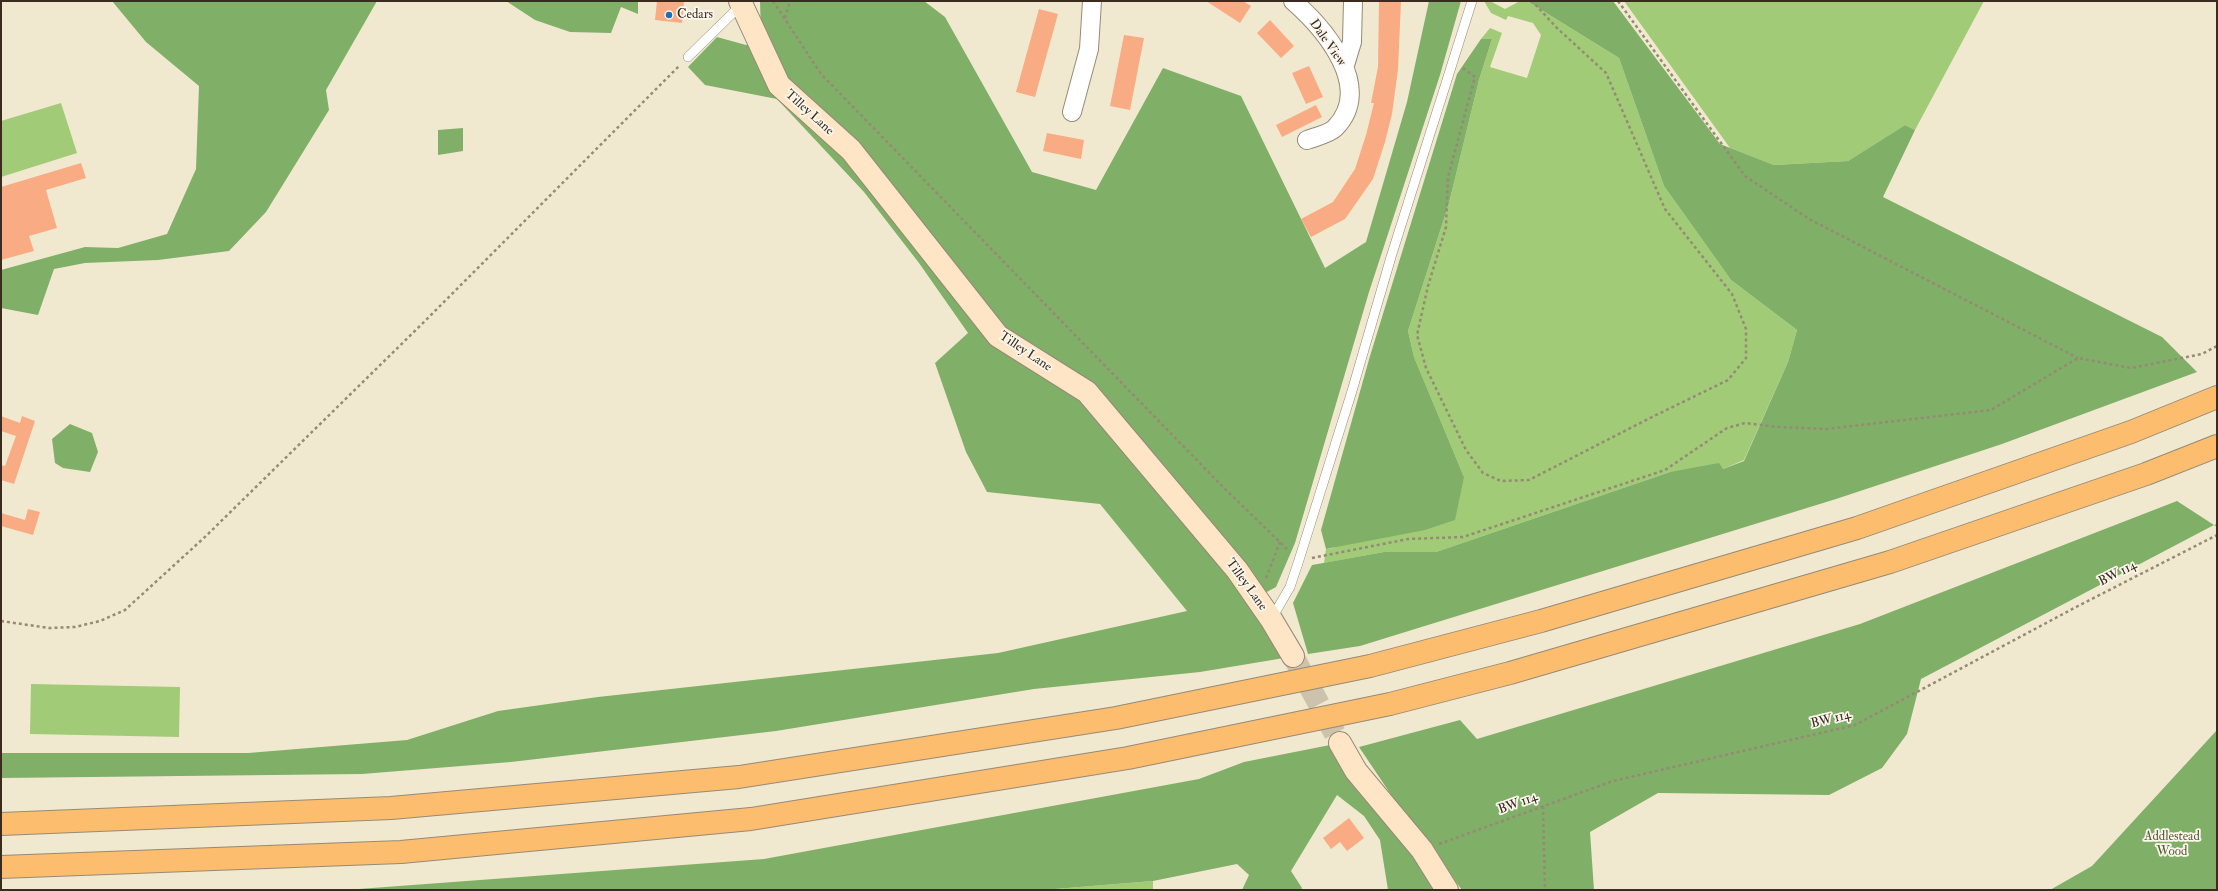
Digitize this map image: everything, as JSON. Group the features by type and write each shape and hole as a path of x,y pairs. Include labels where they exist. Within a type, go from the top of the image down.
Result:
{"highway":[{"path":"1,824 391,808 739,777 1116,718 1370,666 1541,621 1857,528 2131,432 2217,397"},
{"path":"1,867 401,852 743,820 1128,758 1390,704 1510,673 1890,562 2146,474 2217,446"}],"street":[{"path":"1072,112 1089,49 1092,1"},
{"name":"Dale View","path":"1293,1 1327,39 1345,64 1350,86 1345,115 1334,129 1307,140"},
{"path":"1345,64 1352,42 1352,1"},
{"name":"Tilley Lane","path":"742,2 779,85 851,150 998,336 1087,392 1237,570 1271,619 1293,656"},
{"path":"1340,743 1356,771 1422,850 1447,890"}],"lane":[{"path":"1271,619 1290,587 1299,560 1352,391 1391,257 1454,62 1472,1"},
{"path":"688,57 742,2"}],"path":[{"path":"773,1 821,74 1222,486 1299,560 1408,539 1463,537 1665,470 1727,428 1745,423 1778,427 1826,429 1991,410 2078,358"},
{"path":"784,18 790,1"},
{"path":"1454,62 1475,77 1448,177 1446,227 1428,286 1417,335 1426,368 1466,450 1484,473 1501,481 1529,480 1728,380 1746,358 1746,329 1732,294 1665,209 1606,74 1557,28 1532,1"},
{"path":"1618,1 1745,176 1809,219 2078,358 2131,368 2202,354 2217,346"},
{"path":"1,621 49,628 75,627 100,622 125,610 206,536 415,331 688,57"},
{"name":"BW 114","path":"1422,850 1613,781 1855,725 2078,606 2217,535"},
{"path":"1265,578 1280,542"},
{"path":"1543,806 1545,890"}],"green space":[{"path":"112,1 377,1 326,90 329,110 266,212 229,251 158,260 85,263 54,269 38,315 1,308 1,270 85,247 118,248 167,234 196,169 199,86 146,42"},
{"path":"506,1 638,1 638,14 621,7 611,33 570,32 535,20"},
{"path":"760,1 924,1 945,17 1032,172 1096,190 1163,68 1241,96 1325,268 1366,242 1407,102 1429,1 1461,1 1440,75 1369,292 1295,543 1276,587 1250,601 1284,658 1200,672 1034,689 776,731 511,762 362,774 1,778 1,753 248,753 407,740 498,711 598,697 998,653 1187,611 1100,504 987,492 966,452 935,363 968,333 919,263 864,192 777,99 705,85 688,67 717,37 746,45 761,36"},
{"path":"1484,1 1490,1 1505,9 1520,1 1527,1 1619,58 1664,186 1731,280 1797,330 1788,362 1744,460 1723,469 1670,472 1436,552 1384,552 1324,563 1326,549 1333,548 1464,477 1414,357 1408,331 1449,203 1479,80 1492,39 1481,39 1490,28 1502,33 1490,67 1527,78 1541,35 1533,23 1508,16 1506,20 1491,13"},
{"path":"1527,1 1613,1 1720,144 1774,165 1848,161 1905,125 1915,130 1883,197 2162,337 2197,372 2002,444 1836,499 1360,646 1308,654 1293,603 1312,565 1384,552 1436,552 1670,472 1719,463 1723,469 1744,461 1788,362 1797,330 1731,280 1664,186 1619,58"},
{"path":"1624,1 1984,1 1915,130 1905,125 1848,161 1774,165 1730,148"},
{"path":"1481,39 1492,39 1479,80 1449,203 1408,331 1414,357 1464,477 1455,520 1425,530 1326,549 1321,530 1370,356 1457,74"},
{"path":"61,103 77,153 1,177 1,121"},
{"path":"463,128 463,151 438,155 438,130"},
{"path":"70,424 92,433 98,452 90,472 63,468 55,463 52,439"},
{"path":"2177,501 2214,525 1921,679 1907,734 1882,768 1829,795 1658,793 1590,832 1594,890 1462,890 1402,811 1359,747 1460,720 1477,739 1860,624"},
{"path":"31,684 180,687 179,737 30,734"},
{"name":"Addlestead Wood","path":"2217,730 2217,890 2050,890 2092,866"},
{"path":"1330,745 1437,890 1388,890 1380,840 1364,816 1337,795 1291,871 1302,888 1301,890 1242,890 1249,875 1237,864 1153,881 1043,890 345,890 764,859 1199,779 1244,762"},
{"path":"1153,881 1153,890 1043,890"}],"building":[{"name":"Cedars","path":"657,1 684,1 682,23 655,20"},
{"path":"1206,1 1243,1 1251,6 1240,23"},
{"path":"1379,1 1401,1 1398,70 1392,114 1385,142 1373,179 1345,219 1311,237 1301,219 1333,202 1355,169 1366,135 1374,103 1371,103 1378,67"},
{"path":"1039,9 1058,14 1035,97 1016,92"},
{"path":"1270,20 1294,46 1281,58 1257,33"},
{"path":"1124,35 1144,38 1130,110 1110,106"},
{"path":"1309,66 1323,97 1306,104 1292,73"},
{"path":"1316,105 1322,117 1282,137 1276,125"},
{"path":"1047,133 1084,140 1081,159 1043,151"},
{"path":"81,163 86,178 46,190 57,228 29,236 34,251 1,260 1,187"},
{"path":"1,416 20,423 22,416 35,421 14,484 1,480 1,465 5,466 16,436 1,431"},
{"path":"28,509 40,512 33,535 1,526 1,513 25,520"},
{"path":"1349,818 1364,838 1347,851 1340,842 1331,849 1323,838"}],"tunnel":[{"path":"1293,656 1340,743"}],"place":[{"name":"Cedars","path":"669,15"}]}
